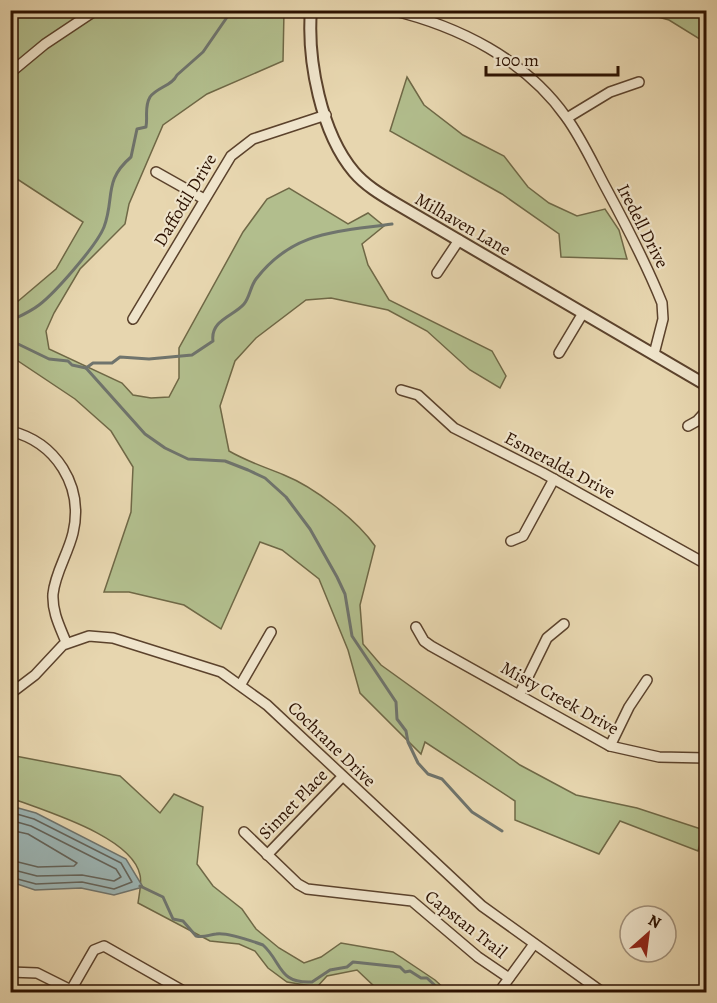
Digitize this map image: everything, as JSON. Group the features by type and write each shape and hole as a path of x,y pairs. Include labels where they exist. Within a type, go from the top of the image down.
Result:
{"street":[{"path":"10,73 45,44 96,10"},
{"name":"Milhaven Lane","path":"311,10 311,66 326,115 350,166 362,181 394,203 706,385"},
{"name":"Iredell Drive","path":"391,10 436,22 479,42 528,77 567,118 622,217 662,303 663,319 654,354"},
{"path":"567,118 610,92 639,82"},
{"name":"Daffodil Drive","path":"133,319 227,161 247,143 326,115"},
{"path":"156,171 204,199"},
{"path":"437,273 459,240"},
{"path":"559,353 583,313"},
{"name":"Esmeralda Drive","path":"401,390 418,395 454,428 554,479 706,564"},
{"path":"688,426 697,422 706,411"},
{"path":"10,694 23,686 66,642 53,607 53,592 73,531 75,517 72,484 64,469 49,450 30,436 12,434"},
{"path":"511,541 523,536 554,479"},
{"path":"519,695 547,638 564,624"},
{"name":"Misty Creek Drive","path":"416,627 424,641 431,646 610,746 659,757 706,758"},
{"path":"241,684 271,632"},
{"name":"Cochrane Drive","path":"66,642 88,636 113,638 152,652 209,666 241,684 267,705 455,882 534,944 602,993"},
{"path":"610,746 629,707 647,680"},
{"name":"Sinnet Place","path":"267,855 342,777"},
{"name":"Capstan Trail","path":"244,832 298,884 307,889 402,898 412,901 478,957 509,978"},
{"path":"499,993 534,944"},
{"path":"10,972 37,973 73,991 94,950 104,946 185,993"},
{"path":"162,993 168,982"}],"green space":[{"path":"11,11 284,11 283,61 207,94 163,125 129,204 125,224 80,269 54,313 46,331 49,349 122,383 133,395 151,398 169,397 179,378 179,348 243,232 267,199 289,188 348,224 368,213 384,226 362,244 368,265 389,300 492,351 506,376 500,388 470,370 427,331 388,310 331,298 306,300 256,338 235,361 220,406 229,451 296,480 321,496 346,515 375,546 360,605 363,644 381,665 520,765 576,795 637,808 704,830 698,851 620,821 599,854 515,820 515,801 425,742 421,754 360,693 348,650 319,579 282,550 260,542 221,629 184,605 129,592 104,592 131,512 133,467 111,431 75,399 18,361 11,362 10,308 56,269 83,222 11,175"},
{"path":"636,11 706,11 706,43 669,20"},
{"path":"407,77 424,105 463,135 504,156 528,187 549,203 577,216 605,209 619,230 627,259 561,257 559,234 502,194 390,131"},
{"path":"10,755 120,776 160,813 174,794 203,807 197,864 213,886 242,909 256,929 279,948 304,963 321,957 341,943 393,952 435,980 448,992 386,992 375,987 357,970 327,976 317,987 287,982 268,968 255,951 239,944 210,941 138,903 140,875 134,861 121,848 85,827 11,798"}],"water":[{"path":"11,806 36,813 126,859 143,887 114,895 81,888 35,890 11,882"}],"waterway":[{"path":"10,321 32,310 46,299 93,245 104,227 113,182 122,166 131,157 137,129 146,127 150,97 172,82 203,52 232,10"},
{"path":"10,344 16,343 49,359 68,361 72,365 86,368 93,363 112,363 120,357 149,359 192,355 213,341 215,328 244,304 256,279 285,251 317,236 392,224"},
{"path":"86,368 145,434 165,448 188,459 225,461 248,470 265,478 286,497 310,529 337,577 345,594 352,636 396,702 397,719 406,731 408,742 418,763 428,774 442,779 472,812 502,831"},
{"path":"140,886 163,897 173,919 183,921 196,936 226,934 263,945 287,976 301,982 312,982 330,970 347,967 353,962 400,967 405,972 410,971 421,978 427,978 442,992"}]}
